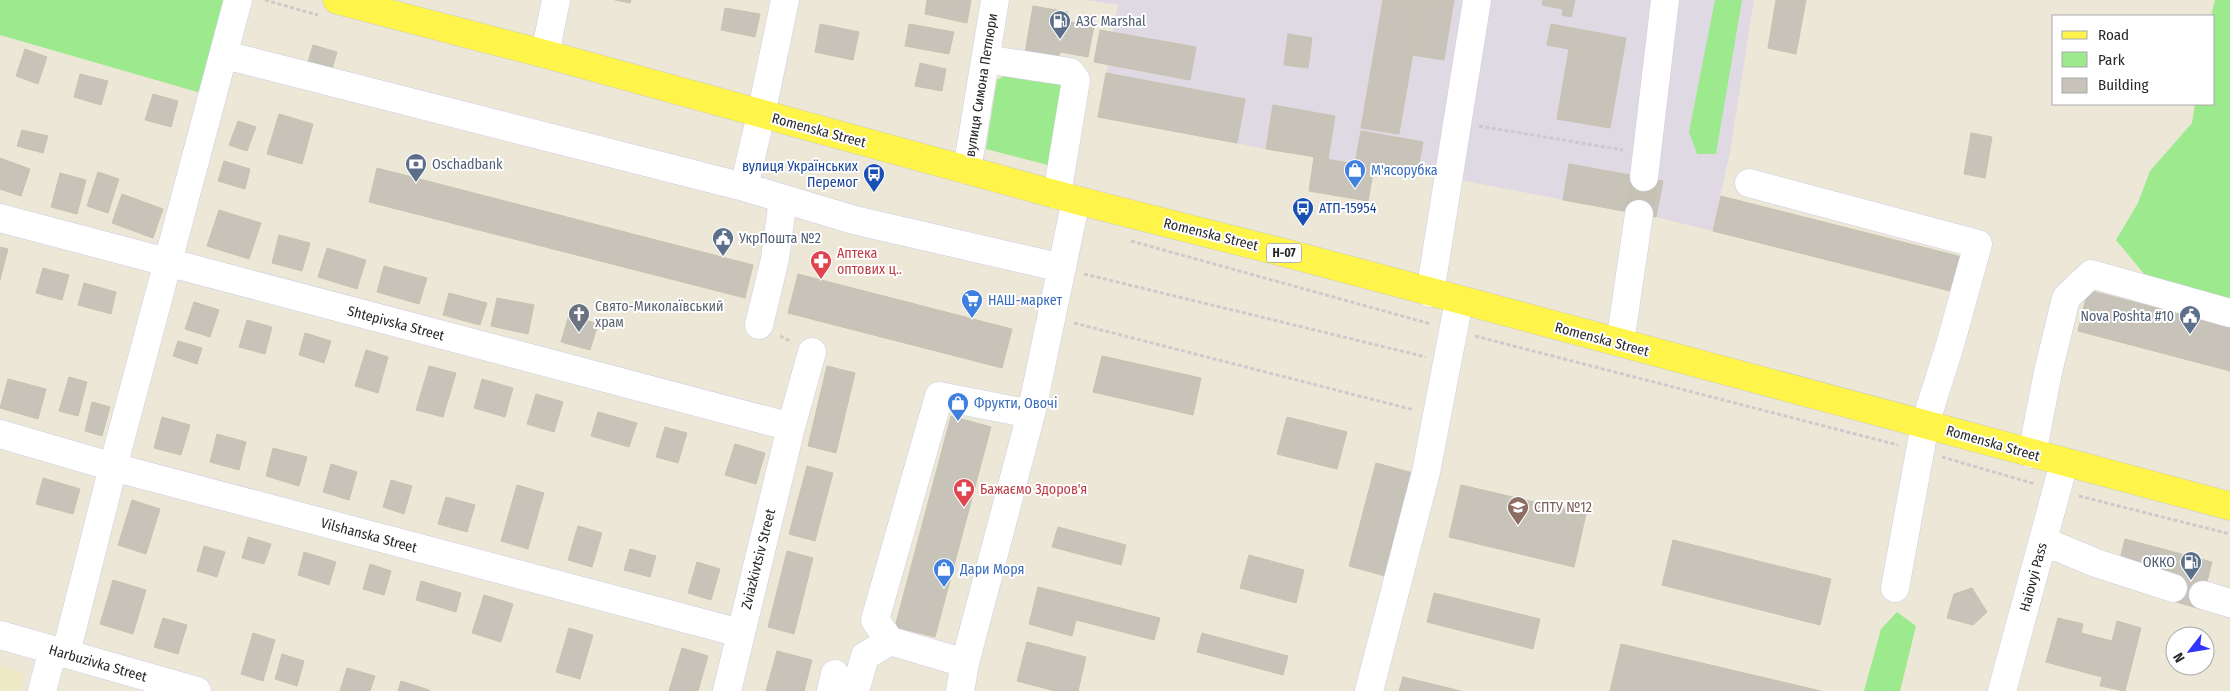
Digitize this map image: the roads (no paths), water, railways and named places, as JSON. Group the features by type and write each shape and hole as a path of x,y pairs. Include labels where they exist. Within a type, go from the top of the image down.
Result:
{"main road":[{"name":"Romenska Street","path":"329,8 546,54 1066,198 1296,256 2230,506"}],"street":[{"path":"42,691 59,652 113,467 225,55 238,0"},
{"path":"546,54 556,0"},
{"path":"744,187 784,0"},
{"name":"вулиця Симона Петлюри","path":"967,170 995,0"},
{"path":"1430,293 1477,0"},
{"path":"1644,177 1665,0"},
{"path":"225,55 744,187 854,220 1062,268"},
{"path":"960,691 965,663 1031,414 1062,268 1076,80 1070,72 985,59"},
{"path":"1749,184 1978,244 1950,345 1925,424 1895,588"},
{"path":"759,325 775,260 783,199"},
{"path":"1620,343 1639,214"},
{"name":"Shtepivska Street","path":"0,218 791,428"},
{"path":"2032,454 2048,372 2066,298 2090,274 2230,312"},
{"path":"1368,691 1426,472 1459,301"},
{"name":"Zviazkivtsiv Street","path":"727,691 791,428 812,352"},
{"path":"965,663 890,641 875,620 939,396 1031,414"},
{"name":"Vilshanska Street","path":"0,434 113,467 740,633"},
{"name":"Haiovyi Pass","path":"2002,691 2064,463"},
{"path":"2043,541 2096,563 2173,588"},
{"path":"2203,595 2230,603"},
{"name":"Harbuzivka Street","path":"0,635 59,652 135,682 197,691"},
{"path":"840,685 865,656 890,641"}],"tunnel":[{"path":"1639,214 1644,177"}],"place":[{"name":"АЗС Marshal","path":"1060,40"},
{"name":"Oschadbank","path":"416,183"},
{"name":"М'ясорубка","path":"1355,189"},
{"name":"вулиця Українських Перемог","path":"874,193"},
{"name":"АТП-15954","path":"1303,227"},
{"name":"УкрПошта №2","path":"723,257"},
{"name":"Аптека оптових ц..","path":"821,280"},
{"name":"НАШ-маркет","path":"972,319"},
{"name":"Свято-Миколаївський храм","path":"579,333"},
{"name":"Nova Poshta #10","path":"2190,335"},
{"name":"Фрукти, Овочі","path":"958,422"},
{"name":"Бажаємо Здоров'я","path":"964,508"},
{"name":"СПТУ №12","path":"1518,526"},
{"name":"ОККО","path":"2191,581"},
{"name":"Дари Моря","path":"944,588"}]}
